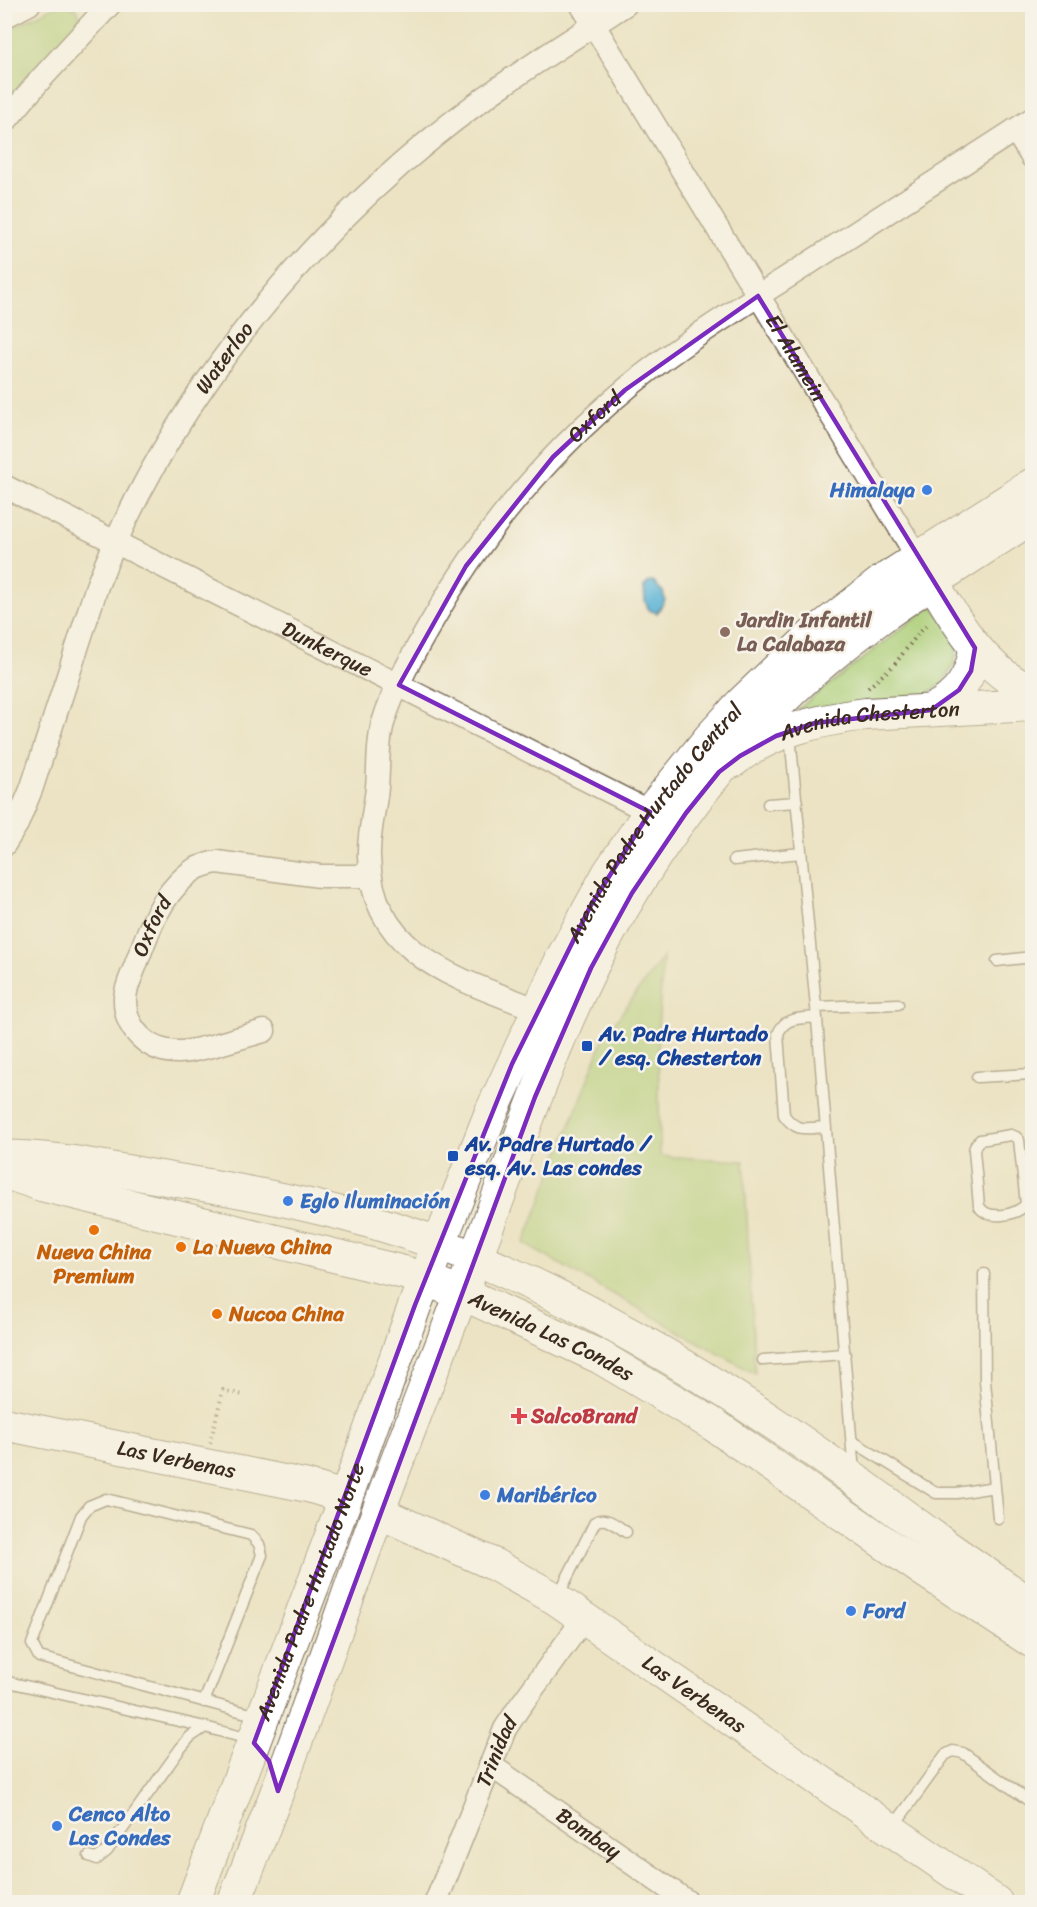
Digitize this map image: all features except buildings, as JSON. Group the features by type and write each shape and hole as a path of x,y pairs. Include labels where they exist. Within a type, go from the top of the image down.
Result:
{"main road":[{"name":"Avenida Padre Hurtado Central","path":"462,1293 535,1097 591,968 655,856 719,772 782,700 816,668 879,618 926,570 1032,485"},
{"name":"Avenida Padre Hurtado Central","path":"425,1279 491,1113 563,957 614,865 650,812 710,738 775,670 850,605 1032,517"},
{"name":"Avenida Las Condes","path":"4,1157 44,1159 209,1185 326,1210 439,1244 513,1275 646,1344 774,1423 1032,1606"},
{"name":"Avenida Las Condes","path":"4,1172 43,1185 398,1271 462,1293 600,1357 714,1425 925,1571 1032,1641"},
{"name":"Avenida Padre Hurtado Norte","path":"194,1902 345,1500 425,1279"},
{"name":"Avenida Padre Hurtado Norte","path":"234,1902 278,1791 378,1512 462,1293"},
{"path":"259,1730 262,1750 275,1776 278,1791"}],"street":[{"path":"4,17 29,4"},
{"path":"4,123 47,72 110,4"},
{"name":"El Alamein","path":"581,4 975,648 1012,681 1032,691"},
{"name":"Waterloo","path":"4,845 17,824 29,796 97,586 116,542 163,453 211,377 260,312 326,236 365,197 437,133 503,85 626,4"},
{"path":"1024,125 1032,158"},
{"name":"Oxford","path":"538,1010 446,973 422,958 394,930 376,900 370,876 369,843 377,791 381,732 399,685 436,614 466,566 513,503 588,422 633,384 672,354 758,296 1024,125"},
{"name":"Dunkerque","path":"4,486 650,812"},
{"path":"931,710 942,705 959,690 971,671 975,648"},
{"name":"Avenida Chesterton","path":"719,772 762,742 790,730 840,717 1032,705"},
{"name":"Oxford","path":"264,1031 182,1053 150,1045 136,1032 128,1018 126,1008 127,987 147,934 163,903 188,873 205,864 217,862 299,874 370,876"},
{"name":"Las Verbenas","path":"4,1424 308,1486 345,1500"},
{"name":"Las Verbenas","path":"378,1512 493,1564 585,1617 996,1902"},
{"name":"Trinidad","path":"436,1902 506,1729 585,1617"},
{"name":"Bombay","path":"490,1765 688,1902"}],"lane":[{"path":"790,730 817,1012 854,1479"},
{"path":"768,804 796,802"},
{"path":"734,860 801,853"},
{"path":"998,961 1032,957"},
{"path":"826,1127 797,1129 784,1115 778,1034 781,1026 786,1022 817,1012 898,1004"},
{"path":"976,1077 1032,1074"},
{"path":"1011,1136 1020,1140 1027,1153 1026,1204 1017,1213 988,1215 982,1212 979,1206 974,1150 976,1144 980,1140 1011,1136"},
{"path":"984,1274 985,1381 998,1518"},
{"path":"763,1360 845,1354"},
{"path":"852,1441 936,1493 957,1493 995,1487"},
{"path":"204,1702 262,1555 259,1544 251,1535 106,1499 89,1506 81,1516 32,1644 34,1651 39,1657 204,1702 259,1730"},
{"path":"556,1599 596,1522 600,1519 606,1520 626,1532"},
{"path":"4,1681 245,1738 259,1730"},
{"path":"89,1856 97,1859 107,1851 180,1749 190,1737 205,1727"},
{"path":"891,1829 945,1755 953,1751 963,1753 1032,1803"}],"path":[{"path":"866,690 894,665 927,625"},
{"path":"218,1412 223,1390 243,1395"}],"highlighted area":[{"path":"758,296 975,648 971,671 959,690 931,710 815,723 776,736 740,756 719,772 686,813 632,893 591,968 535,1097 278,1791 269,1761 254,1743 415,1305 512,1064 591,905 650,812 399,685 466,566 553,457 625,390"}],"green space":[{"path":"57,5 73,7 77,10 80,17 79,29 5,118 5,32"},
{"path":"932,605 959,640 954,665 942,685 906,706 795,711"},
{"path":"663,957 658,1031 660,1156 744,1161 755,1374 524,1244 604,1037"}],"water":[{"path":"649,582 653,582 663,592 665,600 657,613 649,610 645,601 644,587"}],"place":[{"name":"Himalaya","path":"927,490"},
{"name":"Jardin Infantil La Calabaza","path":"725,632"},
{"name":"Av. Padre Hurtado / esq. Chesterton","path":"587,1046"},
{"name":"Av. Padre Hurtado / esq. Av. Las condes","path":"453,1156"},
{"name":"Eglo Iluminación","path":"288,1201"},
{"name":"Nueva China Premium","path":"94,1230"},
{"name":"La Nueva China","path":"181,1247"},
{"name":"Nucoa China","path":"217,1314"},
{"name":"SalcoBrand","path":"519,1416"},
{"name":"Maribérico","path":"485,1495"},
{"name":"Ford","path":"851,1611"},
{"name":"Cenco Alto Las Condes","path":"57,1826"}]}
